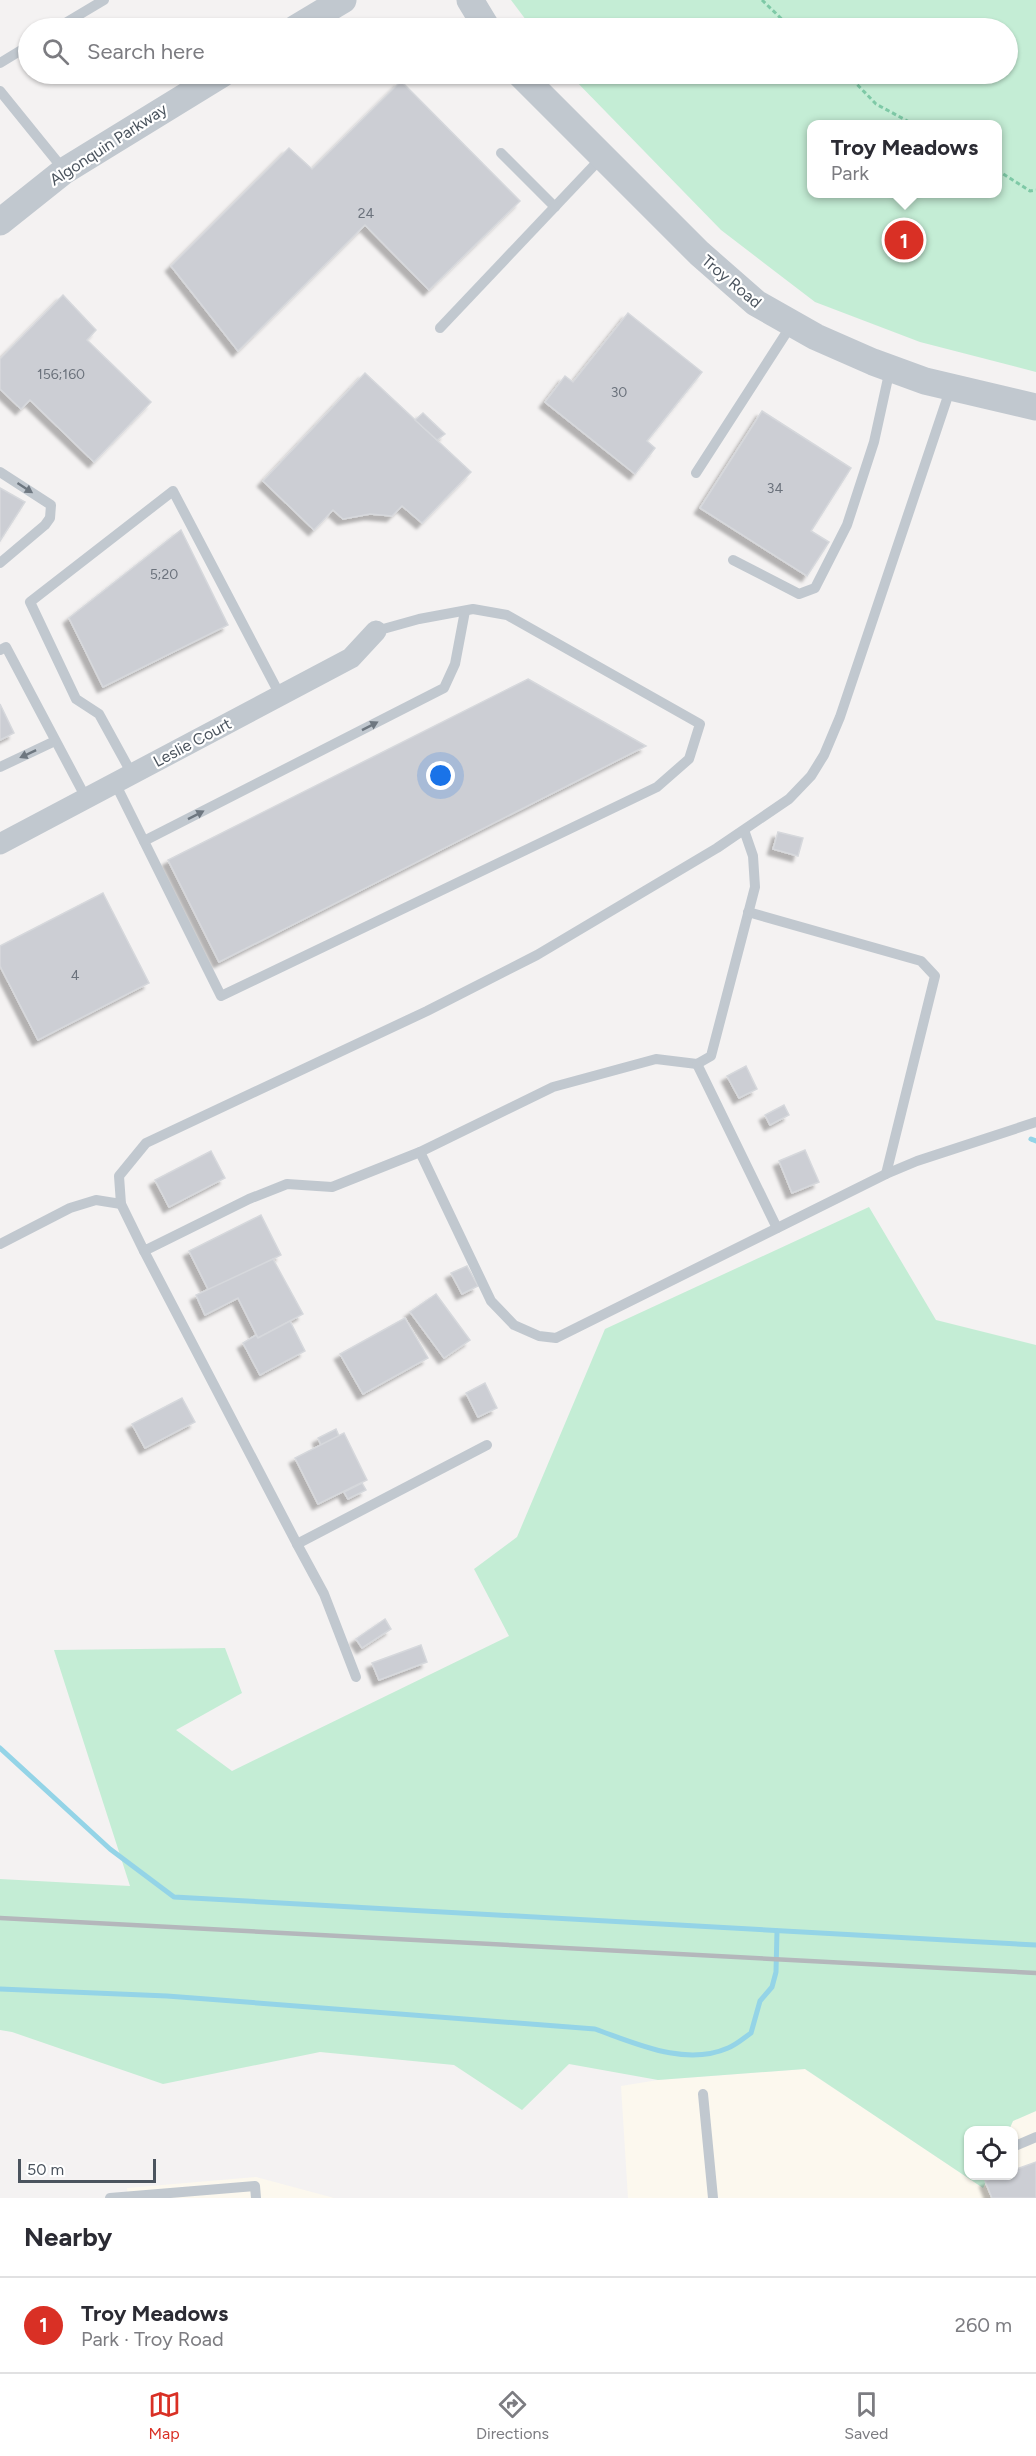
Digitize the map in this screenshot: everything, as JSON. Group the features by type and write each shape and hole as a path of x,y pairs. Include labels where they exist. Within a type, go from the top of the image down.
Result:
{"street":[{"path":"313,18 343,0"},
{"path":"470,0 481,18"},
{"name":"Algonquin Parkway","path":"1,217 64,171 206,84"},
{"name":"Troy Road","path":"530,84 699,253 748,296 816,337 890,368 951,387 1036,407"},
{"name":"Leslie Court","path":"0,844 351,658 375,631"}],"lane":[{"path":"74,18 104,0"},
{"path":"0,63 18,52"},
{"path":"0,91 64,171"},
{"path":"501,153 555,207"},
{"path":"440,328 602,157"},
{"path":"696,474 792,324"},
{"path":"733,561 799,594 815,588 848,525 874,442 890,368"},
{"path":"356,1677 324,1594 121,1204 119,1176 146,1143 427,1011 537,955 744,830 789,799 811,776 824,755 840,717 951,387"},
{"path":"0,472 51,505 50,518 45,525 0,563"},
{"path":"280,695 173,491 30,602 76,699 99,714 144,841 221,996 657,787 689,759 700,724 507,615 473,609 419,619 375,631"},
{"path":"144,841 444,688 455,664 465,611"},
{"path":"0,650 6,647 86,798"},
{"path":"0,767 55,741"},
{"path":"144,1251 249,1199 287,1185 332,1187 420,1152 553,1087 656,1059 697,1064 711,1056 755,887 753,856 744,830"},
{"path":"748,912 921,961 935,976 885,1174"},
{"path":"697,1064 777,1228"},
{"path":"420,1152 491,1301 505,1318 538,1336 556,1338 885,1174 917,1161 1036,1122"},
{"path":"0,1244 70,1208 96,1200 121,1204"},
{"path":"297,1544 487,1445"},
{"path":"703,2094 713,2198"},
{"path":"1018,2145 1036,2137"},
{"path":"110,2198 255,2186 256,2198"}],"path":[{"path":"762,0 781,18"},
{"path":"857,84 876,104 906,120"},
{"path":"1002,173 1030,191 1036,190"}],"shaded area":[{"path":"805,2069 964,2175 964,2180 971,2180 983,2188 987,2180 1018,2180 1018,2126 1011,2126 1013,2121 1036,2111 1036,2198 628,2198 621,2086 658,2080"},
{"path":"256,2177 334,2198 128,2198 127,2188"}],"green space":[{"path":"511,0 1036,0 1036,372 920,342 815,302 721,230 579,84 1018,84 1018,18 524,18"},
{"path":"869,1207 936,1320 1036,1345 1036,2111 1013,2121 1011,2126 964,2126 964,2175 805,2069 658,2080 569,2064 522,2110 454,2065 320,2052 163,2084 12,2032 0,2030 0,1879 130,1886 54,1650 225,1648 242,1693 176,1730 232,1771 509,1636 474,1569 517,1537 605,1329"},
{"path":"971,2180 987,2180 983,2188"}],"building":[{"path":"398,84 404,84 520,201 429,290 365,225 238,351 171,266 289,148 312,169"},
{"path":"63,295 96,330 87,340 151,402 94,462 30,400 21,409 0,389 0,359"},
{"path":"628,313 702,372 647,441 655,448 635,474 545,402 565,376 573,382"},
{"path":"365,373 471,472 422,523 402,506 392,516 370,514 343,519 333,510 314,530 263,481"},
{"path":"762,411 851,468 811,531 829,542 807,576 700,508"},
{"path":"423,413 445,434 437,440 415,420"},
{"path":"0,488 25,502 0,541"},
{"path":"181,530 228,625 103,687 69,618"},
{"path":"528,679 646,746 219,962 168,860"},
{"path":"0,704 14,733 0,740"},
{"path":"778,832 803,838 798,856 773,849"},
{"path":"103,893 149,983 38,1040 0,966 0,946"},
{"path":"746,1066 757,1089 739,1098 727,1076"},
{"path":"784,1105 789,1115 770,1125 765,1115"},
{"path":"805,1150 819,1182 792,1193 779,1161"},
{"path":"211,1151 225,1178 169,1207 155,1180"},
{"path":"261,1215 281,1255 209,1291 189,1251"},
{"path":"273,1259 303,1314 258,1338 238,1298 205,1315 196,1295"},
{"path":"467,1266 478,1286 462,1294 451,1273"},
{"path":"436,1294 470,1340 444,1358 410,1312"},
{"path":"405,1318 428,1358 363,1394 340,1354"},
{"path":"290,1321 305,1351 260,1375 243,1343 256,1335 258,1338"},
{"path":"485,1383 497,1408 478,1417 466,1393"},
{"path":"182,1398 195,1422 145,1448 132,1424"},
{"path":"336,1429 339,1436 321,1445 318,1438"},
{"path":"344,1433 367,1480 318,1504 295,1458"},
{"path":"362,1483 366,1490 348,1499 344,1492"},
{"path":"385,1619 391,1629 362,1648 356,1639"},
{"path":"421,1645 427,1662 379,1680 372,1663"},
{"path":"1036,2162 1036,2198 992,2198 985,2181 1018,2180 1018,2169"}],"waterway":[{"path":"1031,1139 1036,1141"},
{"path":"0,1748 110,1849 174,1897 1036,1945"},
{"path":"0,1989 167,1996 595,2029 660,2051 695,2055 728,2048 751,2033 760,2001 772,1987 776,1972 777,1931"}],"railway":[{"path":"0,1918 1036,1973"}],"place":[{"name":"Troy Meadows","path":"904,240"}]}
